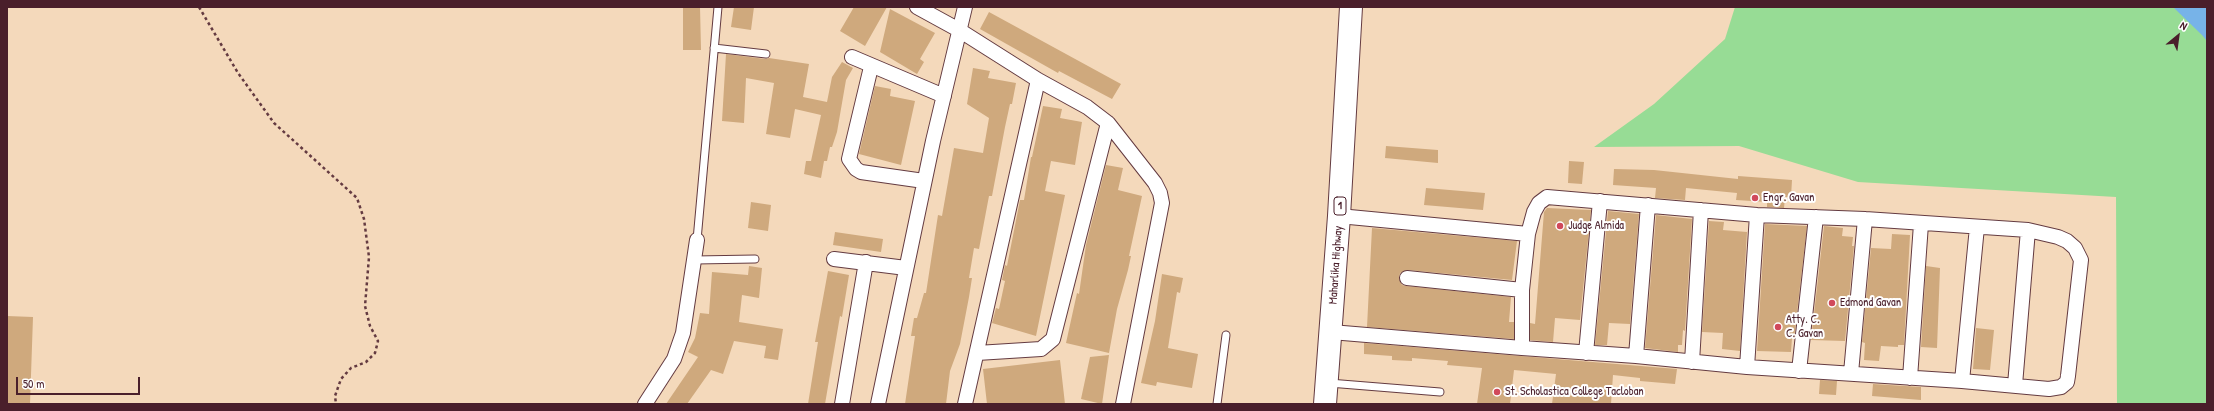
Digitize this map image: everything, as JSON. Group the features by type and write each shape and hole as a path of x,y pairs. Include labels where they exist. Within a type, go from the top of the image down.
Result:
{"highway":[{"name":"Maharlika Highway","path":"1326,394 1339,216 1351,7"}],"street":[{"path":"917,7 960,30 1038,80 1087,107 1108,123 1155,183 1160,193 1162,203 1123,404"},
{"path":"878,404 924,181 965,7"},
{"path":"852,57 944,96"},
{"path":"871,66 849,159 856,169 861,172 924,181"},
{"path":"965,404 1038,80"},
{"path":"977,353 1041,349 1053,339 1108,123"},
{"path":"1331,332 1522,348 1636,356 1747,367 1962,381 2049,389 2062,387 2067,382 2081,260 2075,248 2067,241 2058,237 2028,230 1921,224 1865,219 1757,215 1600,200 1547,197 1539,203 1534,212 1528,234 1522,290 1522,348"},
{"path":"1586,353 1600,200"},
{"path":"1636,356 1648,205"},
{"path":"1692,362 1701,210"},
{"path":"1747,367 1757,215"},
{"path":"1339,216 1528,234"},
{"path":"1800,371 1816,217"},
{"path":"1851,373 1865,219"},
{"path":"1910,378 1921,224"},
{"path":"1962,381 1977,227"},
{"path":"2015,385 2028,230"},
{"path":"645,404 674,359 683,333 697,240"},
{"path":"834,259 906,268"},
{"path":"842,404 866,262"},
{"path":"1408,278 1522,290"}],"lane":[{"path":"697,240 718,7"},
{"path":"714,48 766,54"},
{"path":"695,260 755,259"},
{"path":"1217,404 1226,335"},
{"path":"1326,394 1440,392"}],"path":[{"path":"199,7 238,73 274,123 357,198 364,219 369,257 365,306 370,326 378,341 375,353 366,362 352,368 342,379 335,396 336,404"}],"green space":[{"path":"1735,7 2207,7 2207,404 2117,404 2116,197 1858,182 1739,146 1594,147 1654,104 1725,39"}],"water":[{"path":"2173,7 2207,7 2207,41 2202,35"}],"building":[{"path":"683,7 700,7 701,50 683,50"},
{"path":"734,7 754,7 751,30 731,27"},
{"path":"854,7 887,7 865,46 840,31"},
{"path":"890,9 935,33 920,59 924,62 917,74 880,52"},
{"path":"989,12 1121,84 1112,99 1059,71 1058,73 980,29"},
{"path":"726,54 809,64 803,97 827,102 832,77 842,62 853,68 846,80 837,132 832,147 830,147 827,161 824,161 821,178 804,174 806,161 811,161 821,115 795,109 790,138 766,134 774,83 746,78 744,123 722,121"},
{"path":"973,68 990,71 988,78 1016,83 1012,104 1010,104 1005,127 992,196 989,196 979,249 974,248 969,278 972,278 969,297 960,344 950,371 946,404 905,404 915,336 911,336 914,318 917,318 924,293 926,293 938,215 942,216 954,148 983,153 989,118 967,104"},
{"path":"875,86 891,89 890,96 915,101 901,165 859,154"},
{"path":"1043,106 1062,109 1060,118 1082,122 1075,165 1051,161 1045,191 1065,195 1036,336 992,323 996,308 999,309 1005,281 1002,280 1005,265 1007,266 1020,200 1024,200 1031,157"},
{"path":"1386,146 1438,150 1438,163 1385,158"},
{"path":"1569,161 1584,162 1582,184 1568,183"},
{"path":"1106,165 1123,168 1118,190 1142,196 1129,256 1131,256 1117,309 1109,353 1066,343 1077,293 1079,294 1086,245"},
{"path":"1614,169 1654,170 1738,179 1738,176 1792,180 1791,197 1785,197 1784,208 1767,207 1767,202 1736,200 1737,193 1686,188 1685,200 1655,198 1656,188 1613,185"},
{"path":"1426,188 1485,193 1483,210 1424,205"},
{"path":"751,202 771,205 768,231 748,228"},
{"path":"1547,208 1591,210 1580,320 1555,318 1553,342 1530,340 1530,323 1535,324 1544,212"},
{"path":"1608,211 1639,214 1630,324 1609,323 1607,345 1595,345"},
{"path":"1656,215 1692,219 1685,331 1683,330 1682,345 1678,345 1678,352 1645,348"},
{"path":"1709,221 1724,222 1723,230 1747,232 1740,351 1722,349 1723,333 1702,332"},
{"path":"1765,224 1807,226 1794,339 1792,338 1791,352 1757,351"},
{"path":"1824,226 1843,228 1842,236 1853,237 1852,246 1854,246 1845,341 1811,340"},
{"path":"1372,228 1517,241 1512,280 1408,270 1400,273 1399,278 1402,285 1406,286 1511,297 1509,322 1514,322 1514,339 1367,327"},
{"path":"835,232 883,239 881,252 833,245"},
{"path":"1892,234 1910,235 1904,345 1898,345 1898,347 1881,346 1879,361 1864,360 1865,343 1862,342 1871,248 1891,249"},
{"path":"749,266 762,268 759,298 742,295 739,322 783,329 778,360 764,358 766,346 734,341 723,374 711,370 687,404 666,404 698,357 688,352 695,338 700,313 709,314 712,272 748,275"},
{"path":"1926,266 1940,268 1937,348 1921,347"},
{"path":"828,271 849,275 842,317 840,316 825,404 808,404 818,342 815,342"},
{"path":"1162,274 1183,278 1180,293 1177,292 1168,348 1198,354 1192,388 1157,382 1156,386 1141,383 1155,321"},
{"path":"7,316 33,317 30,404 7,404"},
{"path":"1976,328 1994,330 1990,370 1973,369"},
{"path":"1364,343 1677,369 1675,384 1640,381 1640,378 1613,375 1611,404 1552,404 1556,374 1514,370 1510,404 1477,404 1482,368 1447,365 1448,361 1412,358 1412,361 1392,360 1392,356 1364,354"},
{"path":"1109,355 1102,404 1081,399 1090,357"},
{"path":"1060,360 1065,404 987,404 983,369"},
{"path":"1820,380 1837,381 1836,395 1819,394"},
{"path":"1873,384 1921,387 1921,400 1872,396"}],"place":[{"name":"Engr. Gavan","path":"1755,198"},
{"name":"Judge Almida","path":"1560,226"},
{"name":"Edmond Gavan","path":"1832,303"},
{"name":"Atty. C. C. Gavan","path":"1778,327"},
{"name":"St. Scholastica College Tacloban","path":"1497,392"}]}
